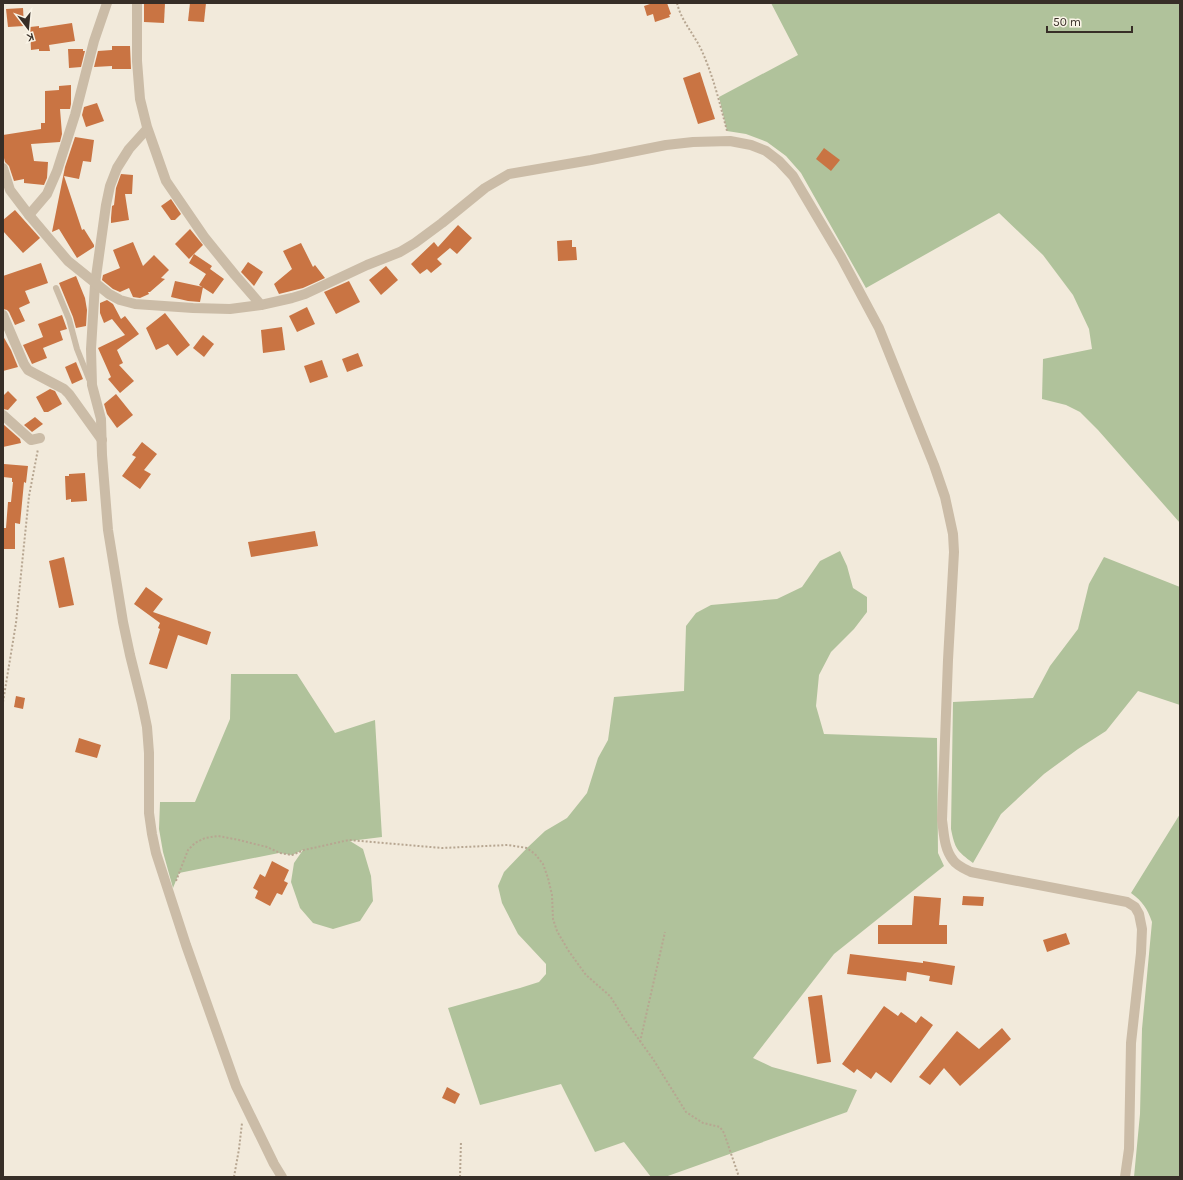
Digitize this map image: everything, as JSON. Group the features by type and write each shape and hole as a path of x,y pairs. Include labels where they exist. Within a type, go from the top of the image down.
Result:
{"street":[{"path":"29,215 47,194 57,171 75,115 94,41 107,3"},
{"path":"137,3 136,61 140,99 147,129 166,181 204,238 261,304"},
{"path":"147,129 129,149 117,168 110,186 106,205 96,284 91,349 92,385 101,419 108,530 124,629 147,727 150,813 156,853 228,1066 244,1104 282,1177"},
{"path":"3,168 10,190 29,215 68,261 109,294 120,300 135,304 230,309 292,298 305,294 367,265 400,252 442,223 486,188 509,174 666,145 693,142 730,142 751,145 766,151 780,161 793,176 841,257 879,328 934,465 945,497 953,534 954,552 942,820 944,838 948,851 953,860 962,868 972,872 1127,902 1135,907 1139,914 1142,929 1141,953 1131,1043 1128,1149 1125,1177"},
{"path":"3,315 5,327 28,370 64,389 102,440"},
{"path":"3,415 31,440 40,438"}],"lane":[{"path":"56,288 69,320 77,349 92,385"}],"path":[{"path":"677,3 685,24 701,50 708,66 719,98 730,142"},
{"path":"3,702 16,623 29,496 40,438"},
{"path":"170,896 188,850 195,843 205,838 218,836 267,847 280,853 292,855 304,850 349,840 442,848 508,845 527,848 535,854 543,864 552,895 553,919 557,931 568,950 586,975 610,996 686,1112 703,1123 720,1127 724,1133 740,1177"},
{"path":"640,1042 665,932"},
{"path":"234,1177 244,1104"},
{"path":"460,1177 461,1141"}],"green space":[{"path":"771,3 1180,3 1180,523 1098,430 1080,412 1066,405 1042,399 1043,359 1092,349 1089,329 1073,295 1043,255 999,213 866,288 801,173 786,156 767,142 746,134 727,131 719,97 798,55"},
{"path":"840,551 847,566 853,588 867,597 867,612 854,629 831,652 819,675 816,706 824,734 937,738 938,853 944,866 834,954 753,1058 772,1067 857,1090 847,1112 665,1177 651,1177 624,1142 595,1152 561,1084 480,1105 448,1008 539,982 546,974 546,964 518,934 502,903 498,886 504,872 545,831 567,818 587,793 598,758 608,740 614,697 684,691 686,626 696,613 711,605 777,599 802,587 820,561"},
{"path":"1104,557 1180,587 1180,705 1138,691 1106,731 1044,774 1001,814 973,863 958,849 951,829 953,702 1033,698 1050,666 1078,629 1089,584"},
{"path":"231,674 297,674 335,733 375,720 382,837 350,841 363,849 371,876 373,901 360,921 333,929 313,923 300,908 291,882 294,863 303,850 292,855 279,853 179,873 173,888 163,852 159,829 160,802 195,802 230,719"},
{"path":"1180,814 1180,1177 1134,1177 1140,1114 1142,1029 1152,922 1139,899 1131,893"}],"building":[{"path":"144,3 165,3 164,23 144,22"},
{"path":"190,3 206,3 204,22 188,21"},
{"path":"653,3 667,3 671,14 669,15 670,17 655,22 653,14 647,16 644,6"},
{"path":"23,8 24,26 8,27 6,9"},
{"path":"72,23 75,41 49,45 50,51 39,51 39,49 31,50 30,27 39,26 39,28"},
{"path":"112,46 130,46 131,69 112,69 112,66 94,67 98,51 112,50"},
{"path":"68,49 83,49 83,51 85,51 81,67 69,68"},
{"path":"700,72 715,119 698,124 683,78"},
{"path":"71,85 70,109 60,109 62,134 60,142 31,144 34,161 48,162 47,178 44,185 24,183 24,179 14,181 3,154 3,135 41,129 41,123 45,123 45,91 59,90 59,86"},
{"path":"97,103 104,121 86,127 82,115 84,107"},
{"path":"75,137 94,140 91,162 83,161 79,179 64,176 82,230 84,229 94,245 94,247 77,258 59,229 52,232 65,167"},
{"path":"824,148 840,160 831,171 816,159"},
{"path":"121,174 133,175 132,194 125,194 129,220 111,223 112,206 114,205 116,188"},
{"path":"171,199 181,214 175,220 171,220 161,206"},
{"path":"15,210 40,238 23,253 3,231 3,220"},
{"path":"458,225 472,238 457,254 450,248 437,259 442,264 431,273 427,269 420,274 411,264 434,242 438,247"},
{"path":"190,229 203,245 189,259 175,244"},
{"path":"572,240 572,247 576,247 577,260 558,261 557,241"},
{"path":"133,242 143,266 154,255 169,270 161,278 165,279 150,292 148,292 149,294 140,298 133,297 129,288 120,292 113,289 102,280 103,275 120,268 113,250"},
{"path":"301,243 313,267 315,265 325,278 303,288 279,294 274,284 292,269 283,251"},
{"path":"194,254 212,266 210,269 224,279 213,294 199,285 206,274 189,263"},
{"path":"248,262 263,272 254,286 241,272"},
{"path":"41,263 48,283 25,291 30,303 19,308 25,321 15,325 9,312 3,309 3,276"},
{"path":"386,266 398,280 381,295 369,280"},
{"path":"76,276 85,298 87,310 86,326 76,328 59,283"},
{"path":"175,281 203,287 200,302 171,297"},
{"path":"349,281 360,302 336,314 324,292"},
{"path":"107,300 113,304 121,319 125,316 139,334 117,350 123,363 119,365 134,381 120,393 108,379 111,377 98,348 125,335 112,319 104,323 100,313 100,303"},
{"path":"307,307 315,324 297,332 289,316"},
{"path":"165,313 190,345 177,356 168,344 156,350 146,328"},
{"path":"62,315 67,329 60,331 63,340 43,348 47,358 32,364 23,345 43,337 38,324"},
{"path":"282,327 285,350 263,353 261,330"},
{"path":"203,335 214,344 204,357 193,348"},
{"path":"3,336 18,367 3,371"},
{"path":"358,353 363,366 347,372 342,359"},
{"path":"322,360 328,377 310,383 304,366"},
{"path":"76,362 83,379 72,384 65,367"},
{"path":"50,389 55,391 62,404 48,412 44,412 36,397"},
{"path":"8,391 17,400 8,410 3,409 3,396"},
{"path":"116,394 133,415 117,428 107,414 104,404"},
{"path":"35,417 43,424 32,432 24,425"},
{"path":"3,424 20,439 21,443 3,447"},
{"path":"142,442 157,454 144,470 151,474 140,489 122,476 136,457 132,455"},
{"path":"4,464 28,466 26,483 24,482 20,524 15,523 15,549 4,549 4,528 6,528 8,502 11,502 13,482 12,478 3,477"},
{"path":"85,473 87,501 71,502 71,499 66,500 65,476 69,476 69,474"},
{"path":"315,531 318,546 251,557 248,542"},
{"path":"64,557 74,605 59,608 49,561"},
{"path":"146,587 163,599 153,612 211,632 207,645 178,635 167,669 149,664 160,629 158,628 160,623 134,604"},
{"path":"16,696 25,698 23,709 14,707"},
{"path":"79,738 101,745 97,758 75,752"},
{"path":"272,861 289,870 284,881 288,883 282,895 277,893 270,906 255,898 258,891 253,888 260,874 265,877"},
{"path":"914,896 941,898 939,925 947,925 947,944 878,944 878,925 912,925"},
{"path":"963,896 984,897 983,906 962,905"},
{"path":"1066,933 1070,944 1047,952 1043,940"},
{"path":"850,954 923,963 923,961 955,966 952,985 929,981 930,976 907,972 906,981 847,974"},
{"path":"822,995 831,1062 817,1064 808,997"},
{"path":"884,1006 898,1016 901,1012 916,1023 921,1016 933,1025 891,1083 876,1072 871,1079 857,1069 854,1073 842,1064"},
{"path":"1002,1028 1011,1039 960,1086 944,1068 930,1085 919,1077 957,1031 979,1049"},
{"path":"447,1087 460,1094 455,1104 442,1098"}]}
